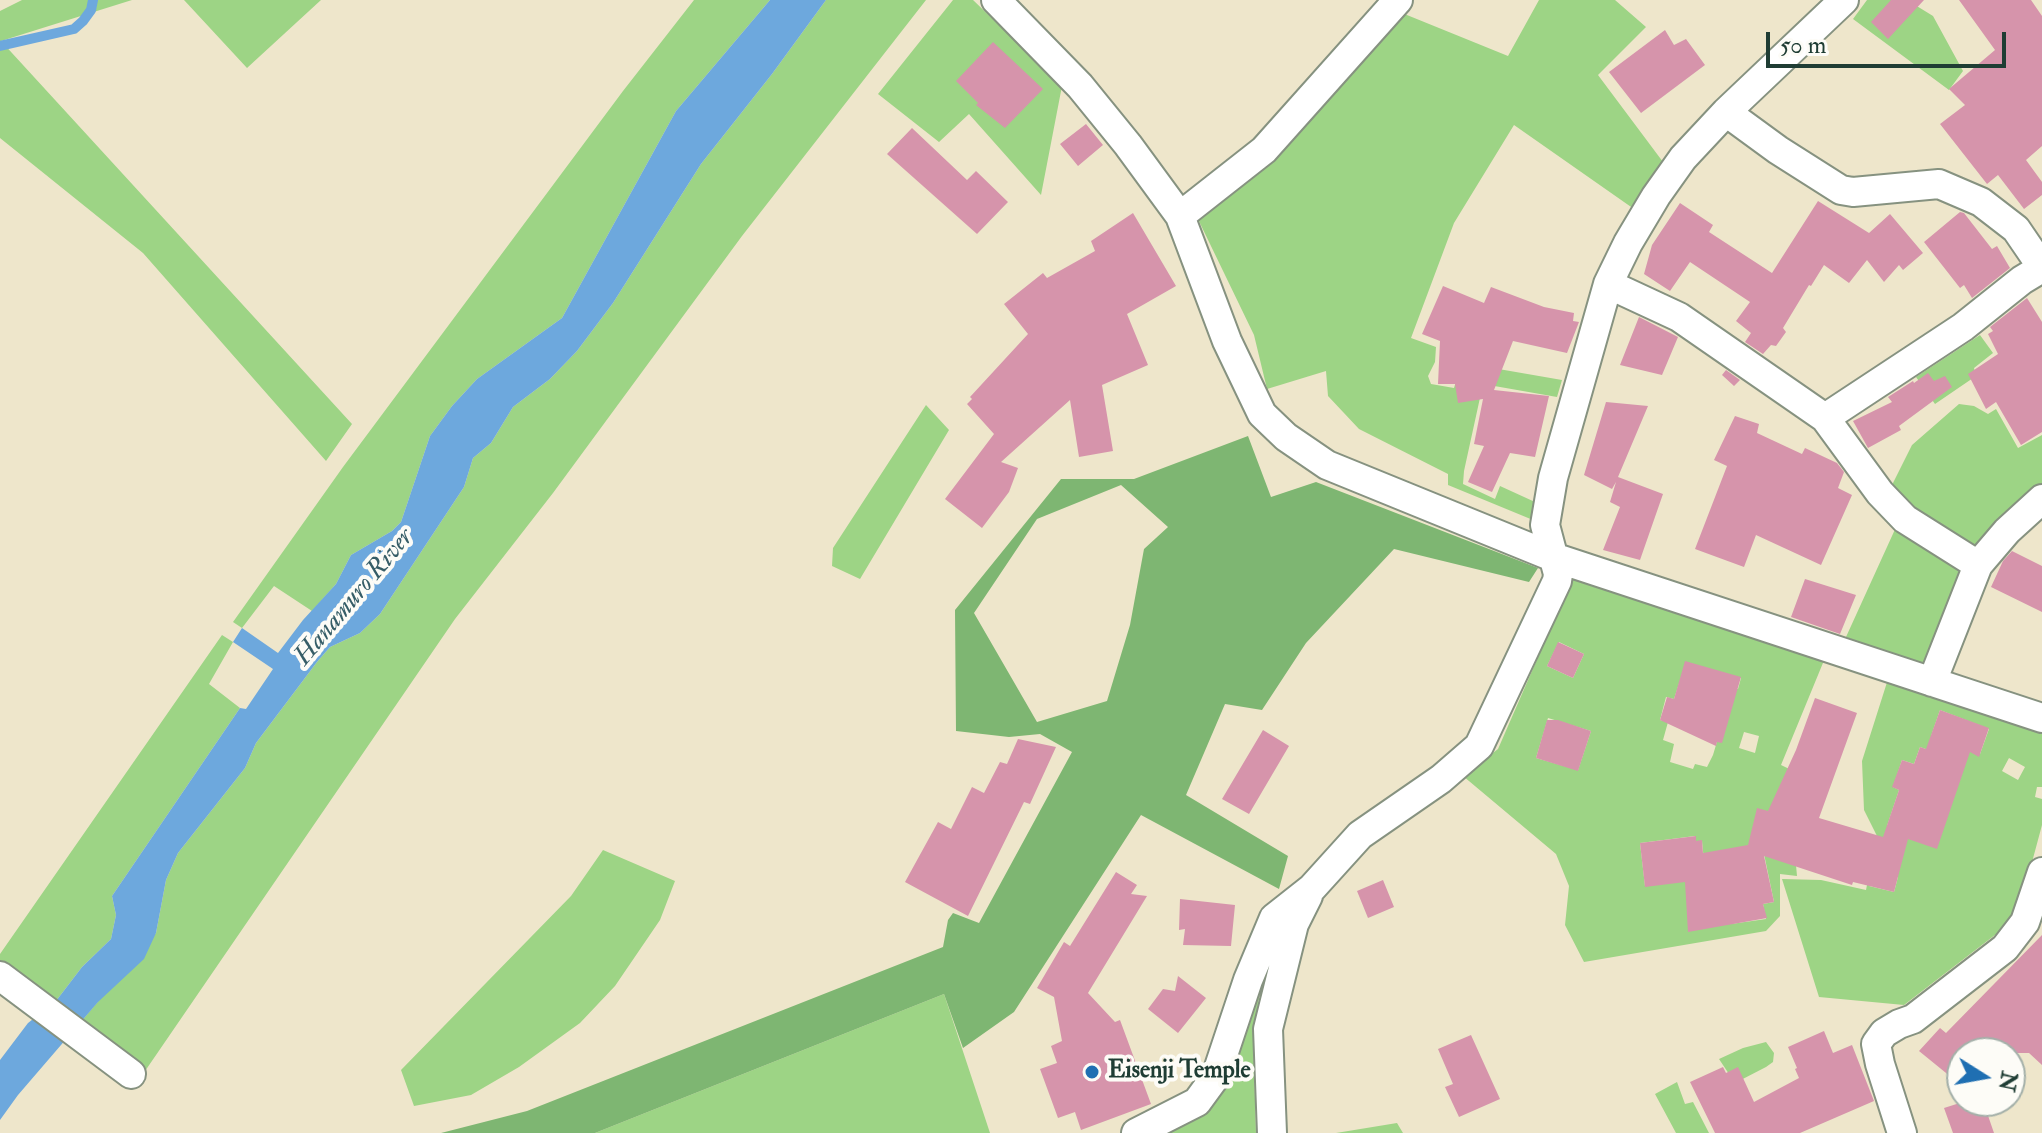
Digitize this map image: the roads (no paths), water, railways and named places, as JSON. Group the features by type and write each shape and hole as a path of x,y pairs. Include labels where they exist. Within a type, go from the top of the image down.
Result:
{"street":[{"path":"996,0 1080,86 1180,216 1233,354 1262,414 1286,437 1327,465 1553,557 2042,718"},
{"path":"1180,216 1264,150 1398,0"},
{"path":"1136,1133 1197,1102 1216,1076 1248,980 1274,918 1312,888 1360,835 1441,779 1479,746 1557,581 1558,574 1545,525 1553,478 1608,284 1628,243 1683,158 1726,112 1844,0"},
{"path":"1726,112 1841,190 1853,192 1939,184 1981,202 2016,229 2042,267 1963,327 1825,418"},
{"path":"1608,284 1679,317 1825,418 1880,493 1905,519 1978,565"},
{"path":"1932,682 1978,565 2007,531 2042,499"},
{"path":"1902,1133 1876,1044 1884,1033 1913,1019 2005,948 2025,922 2042,872"},
{"path":"1272,1133 1268,1029 1294,924 1312,888"},
{"path":"0,976 131,1074"}],"water":[{"name":"Hanamuro River","path":"770,0 826,0 701,164 613,303 577,351 550,379 513,407 491,443 473,458 464,487 380,614 360,633 330,647 256,743 245,768 178,853 166,880 156,933 144,959 98,1002 0,1120 0,1060 28,1023 56,1001 82,967 111,939 116,915 112,896 240,708 246,709 273,669 233,642 242,628 278,653 336,584 351,555 392,531 401,522 430,436 477,379 562,318 676,111"}],"waterway":[{"path":"0,46 74,29 91,10 93,0"}],"place":[{"name":"Eisenji Temple","path":"1092,1072"}]}
